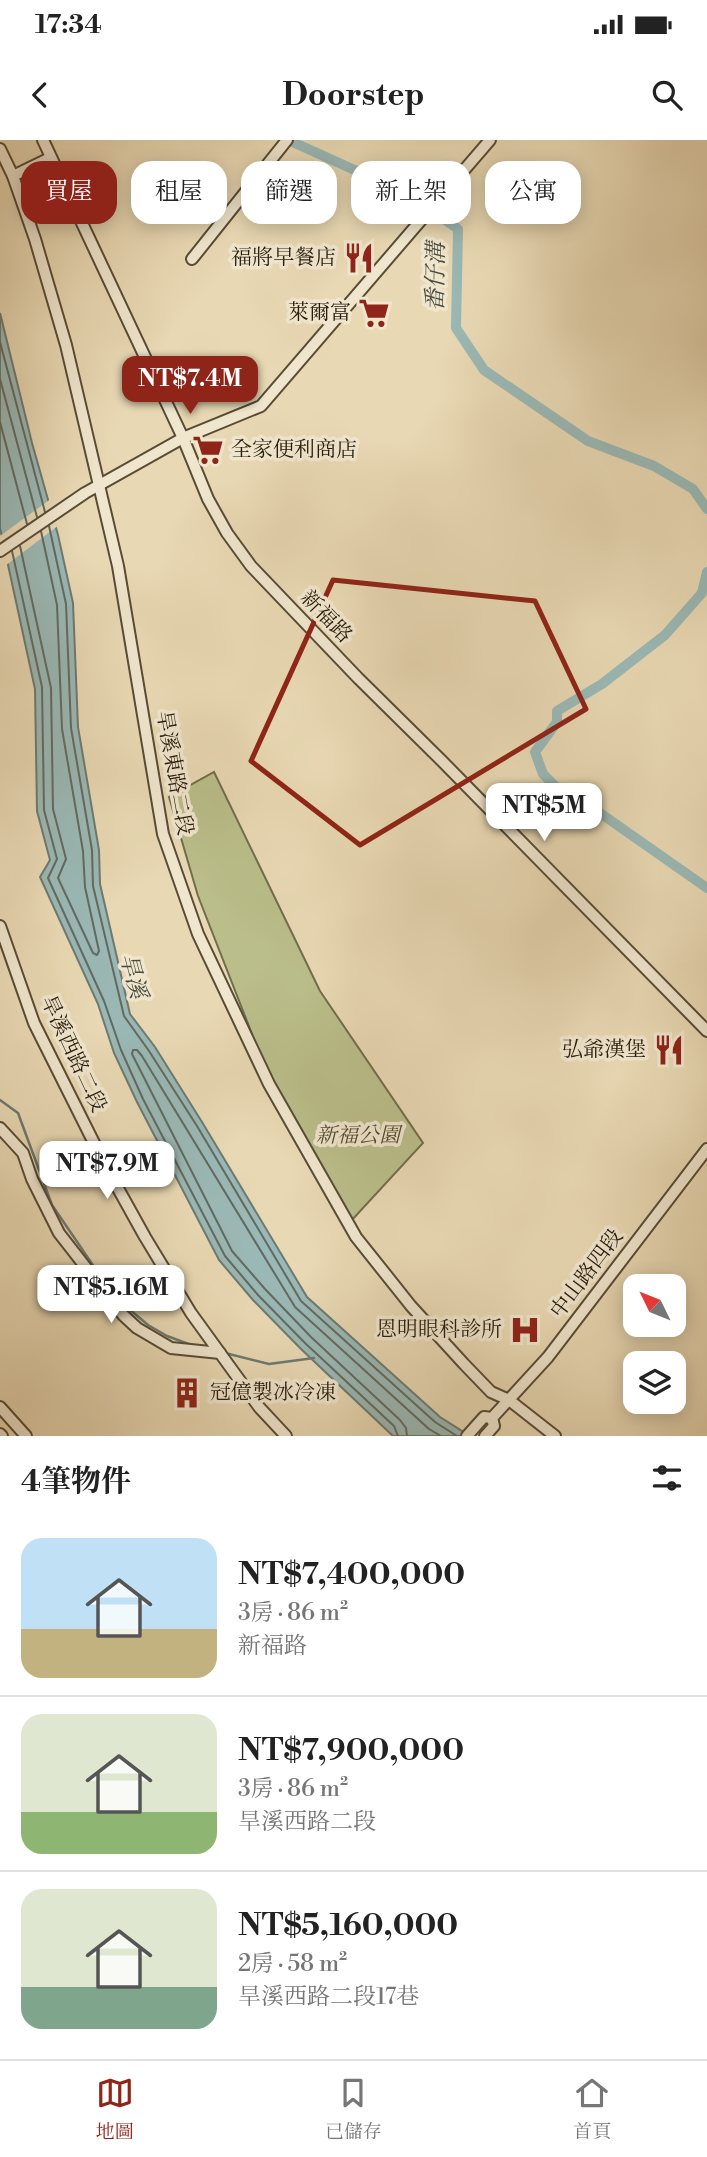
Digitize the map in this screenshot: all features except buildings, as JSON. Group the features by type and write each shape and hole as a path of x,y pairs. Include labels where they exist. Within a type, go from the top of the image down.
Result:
{"street":[{"name":"新福路","path":"43,140 183,438 208,499 227,533 251,566 707,1031"},
{"path":"192,259 287,140"},
{"path":"0,551 85,492 183,438 261,406 490,140"},
{"name":"旱溪東路二段","path":"0,149 13,176 35,239 66,345 118,566 163,834 198,934 269,1084 356,1237 381,1270 491,1392 509,1400 555,1436"},
{"path":"13,176 50,158"},
{"name":"旱溪西路二段","path":"0,927 34,1023 105,1165 191,1314 259,1407 286,1436"},
{"path":"0,1128 23,1153 59,1233 123,1315 137,1328 172,1348 220,1353"},
{"name":"中山路四段","path":"490,1420 579,1318 707,1149"},
{"path":"0,1406 26,1436"},
{"path":"467,1436 490,1420"},
{"path":"485,1436 490,1420"}],"highlighted area":[{"path":"333,580 535,601 586,709 360,845 251,761"}],"green space":[{"name":"新福公園","path":"214,772 320,991 423,1143 351,1221 272,1085 198,896 169,797"}],"water":[{"path":"0,313 73,603 78,727 99,850 100,884 130,1014 155,1047 202,1122 307,1297 440,1417 470,1436 393,1436 301,1349 219,1260 114,1053 98,1004 40,877 50,860 37,811 35,689 0,528"}],"pier":[{"path":"52,498 59,525 5,566 0,536"}],"waterway":[{"name":"番仔溝","path":"288,140 408,194 458,229 456,328 484,370 588,441 654,466 693,489 707,509"},
{"name":"番仔溝","path":"707,572 702,593 665,635 602,684 557,711 557,722 535,752 543,774 566,797 600,813 707,888"},
{"path":"0,1100 18,1113 52,1205 99,1274 129,1309 148,1325 167,1336 194,1346"},
{"path":"225,1353 269,1364 314,1358"}],"place":[{"name":"福將早餐店","path":"359,258"},
{"name":"萊爾富","path":"374,313"},
{"name":"全家便利商店","path":"208,450"},
{"name":"弘爺漢堡","path":"669,1050"},
{"name":"恩明眼科診所","path":"525,1330"},
{"name":"冠億製冰冷凍","path":"187,1393"}],"water label":[{"name":"旱溪","path":"133,976"}]}
